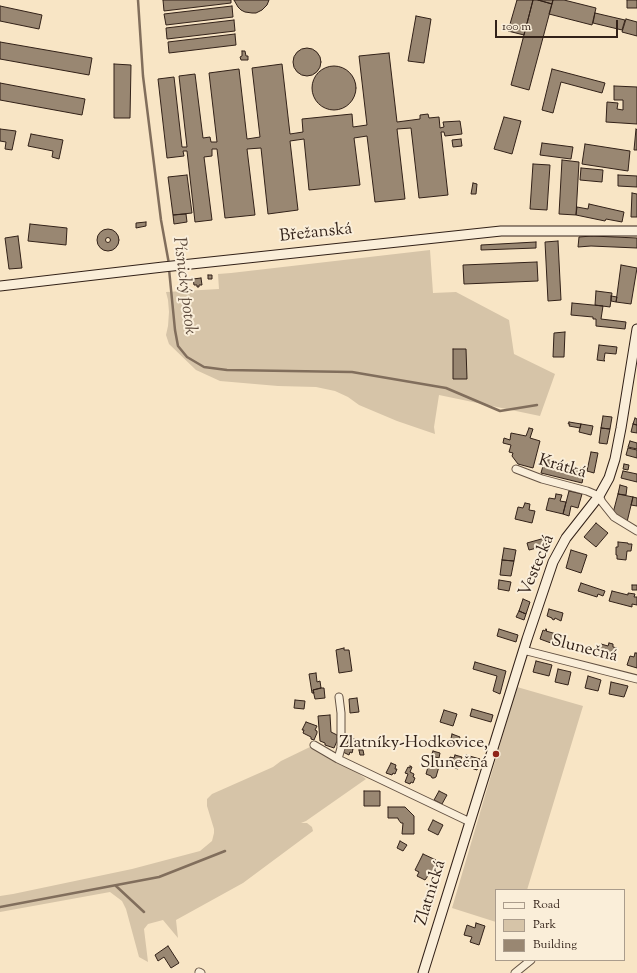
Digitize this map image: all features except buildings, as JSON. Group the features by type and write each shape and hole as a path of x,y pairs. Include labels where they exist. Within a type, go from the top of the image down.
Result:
{"street":[{"name":"Břežanská","path":"0,286 501,231 637,231"},
{"name":"Vestecká","path":"470,822 523,650 553,562 566,538 599,496 608,478 614,459 637,329"},
{"name":"Krátká","path":"516,469 542,479 587,491 599,496"},
{"path":"599,496 614,517 637,531"},
{"name":"Slunečná","path":"523,650 637,679"},
{"path":"338,758 341,748 341,713 339,697"},
{"path":"314,744 338,758 470,822"},
{"name":"Zlatnická","path":"423,973 470,822"},
{"path":"515,973 530,961"}],"green space":[{"path":"430,250 433,293 456,292 509,320 514,354 555,374 540,416 439,395 434,427 435,434 397,421 359,405 348,397 335,391 316,387 278,386 220,381 196,370 169,344 166,335 169,312 166,292 219,289 218,274"},
{"path":"517,687 583,706 527,889 495,889 495,922 452,908"},
{"path":"312,746 354,770 366,779 301,823 307,823 312,827 313,831 243,883 176,920 178,938 163,920 148,924 144,929 148,962 139,957 126,909 122,901 110,892 0,912 0,896 132,869 200,851 212,841 214,833 207,806 207,799 212,794 273,767 281,761"}],"waterway":[{"name":"Písnický potok","path":"138,0 143,76 161,220 169,264"},
{"name":"Písnický potok","path":"169,269 178,346 187,357 204,367 227,370 352,372 446,388 500,411 537,405"},
{"path":"0,907 159,877 225,851"},
{"path":"116,886 144,912"}],"place":[{"name":"Zlatníky-Hodkovice, Slunečná","path":"496,754"}]}
